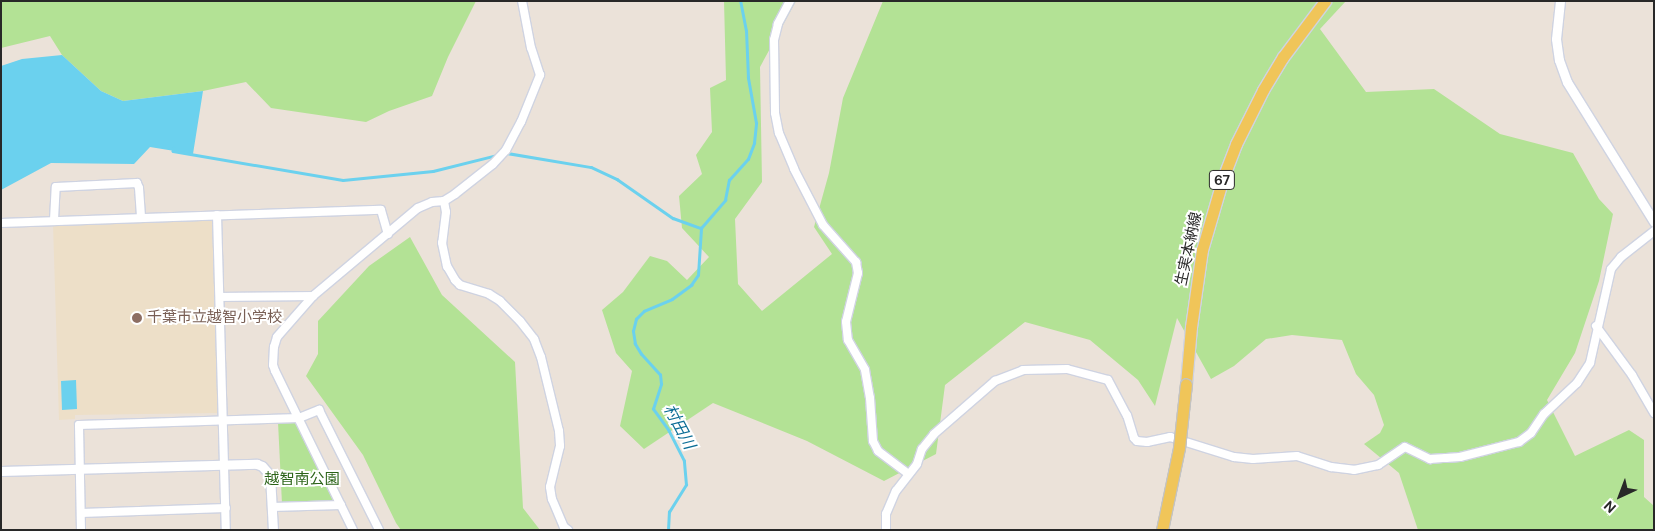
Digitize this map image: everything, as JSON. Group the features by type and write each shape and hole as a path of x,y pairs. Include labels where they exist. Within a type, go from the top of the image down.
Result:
{"main road":[{"name":"生実本納線","path":"1162,530 1179,448 1191,327 1202,250 1223,178 1236,144 1263,90 1283,57 1325,1"}],"street":[{"path":"353,530 275,372 273,355 277,337 313,296 418,208 432,202 444,201 501,157 521,122 540,75 531,48 522,1"},
{"path":"790,1 778,24 774,40 774,113 779,133 794,170 823,225 856,262 858,273 846,322 848,340 865,370 874,441 878,451 908,474"},
{"path":"1560,1 1556,22 1556,39 1559,60 1567,82 1654,222"},
{"path":"54,220 54,189 59,186 137,183 141,218"},
{"path":"444,201 446,212 442,243 447,266 454,280 460,285 488,294 500,301 520,321 534,339 541,357 559,431 560,446 550,488 552,499 564,527 568,530"},
{"path":"1,223 381,210 388,234"},
{"path":"217,215 226,530"},
{"path":"886,530 886,514 891,502 908,474 917,464 922,449 934,434 980,392 1011,373 1036,369 1067,369 1108,380 1127,415 1134,438 1137,441 1147,442 1170,437 1234,457 1253,459 1296,456 1345,470 1378,465 1405,447 1430,458 1460,457 1519,442 1532,433 1544,414 1576,382 1590,363 1596,326 1611,269 1621,257 1654,231"},
{"path":"220,298 313,296"},
{"path":"1596,326 1627,368 1654,413"},
{"path":"81,530 79,425 299,418 319,410 379,530"},
{"path":"1,471 257,464 267,470 271,482 273,530"},
{"path":"272,507 341,505"},
{"path":"80,513 226,508"}],"shaded area":[{"name":"千葉市立越智小学校","path":"212,219 215,221 220,413 75,415 75,419 59,420 53,224"}],"green space":[{"path":"1,1 476,1 448,57 432,96 389,111 366,122 271,108 246,82 203,91 123,101 101,91 62,55 50,36 1,48"},
{"path":"724,1 796,1 760,67 762,182 735,219 738,284 762,311 832,254 814,227 829,173 843,98 883,1 1346,1 1320,29 1366,92 1434,89 1500,134 1573,153 1599,199 1613,214 1599,281 1575,353 1547,400 1575,456 1629,430 1644,440 1644,497 1654,506 1654,530 1418,530 1399,473 1364,444 1380,433 1384,425 1374,395 1356,374 1342,340 1292,335 1266,339 1234,366 1211,379 1177,318 1155,406 1138,380 1090,340 1025,322 945,385 936,454 884,481 807,441 713,403 644,449 620,426 632,371 616,353 602,310 623,292 650,256 667,261 687,280 709,257 682,228 679,196 702,174 696,155 712,132 710,88 726,80"},
{"path":"410,237 442,295 515,362 523,508 540,530 401,530 363,455 306,376 318,354 318,321 369,266"},
{"name":"越智南公園","path":"295,421 299,424 336,499 332,502 282,504 278,422"}],"water":[{"path":"62,55 101,91 123,101 203,91 193,154 150,147 134,164 51,163 1,190 1,66 22,59"},
{"path":"76,380 77,409 62,410 61,381"}],"waterway":[{"name":"村田川","path":"668,530 669,512 686,485 684,461 669,431 653,409 661,384 660,375 641,354 635,344 633,331 636,319 644,311 672,299 691,285 698,275 701,228 725,200 729,180 748,159 754,143 756,123 748,78 746,31 740,1"},
{"path":"174,148 173,151 343,180 433,171 497,155"},
{"path":"507,153 591,167 617,179 673,218 701,228"}],"place":[{"name":"千葉市立越智小学校","path":"137,318"}]}
